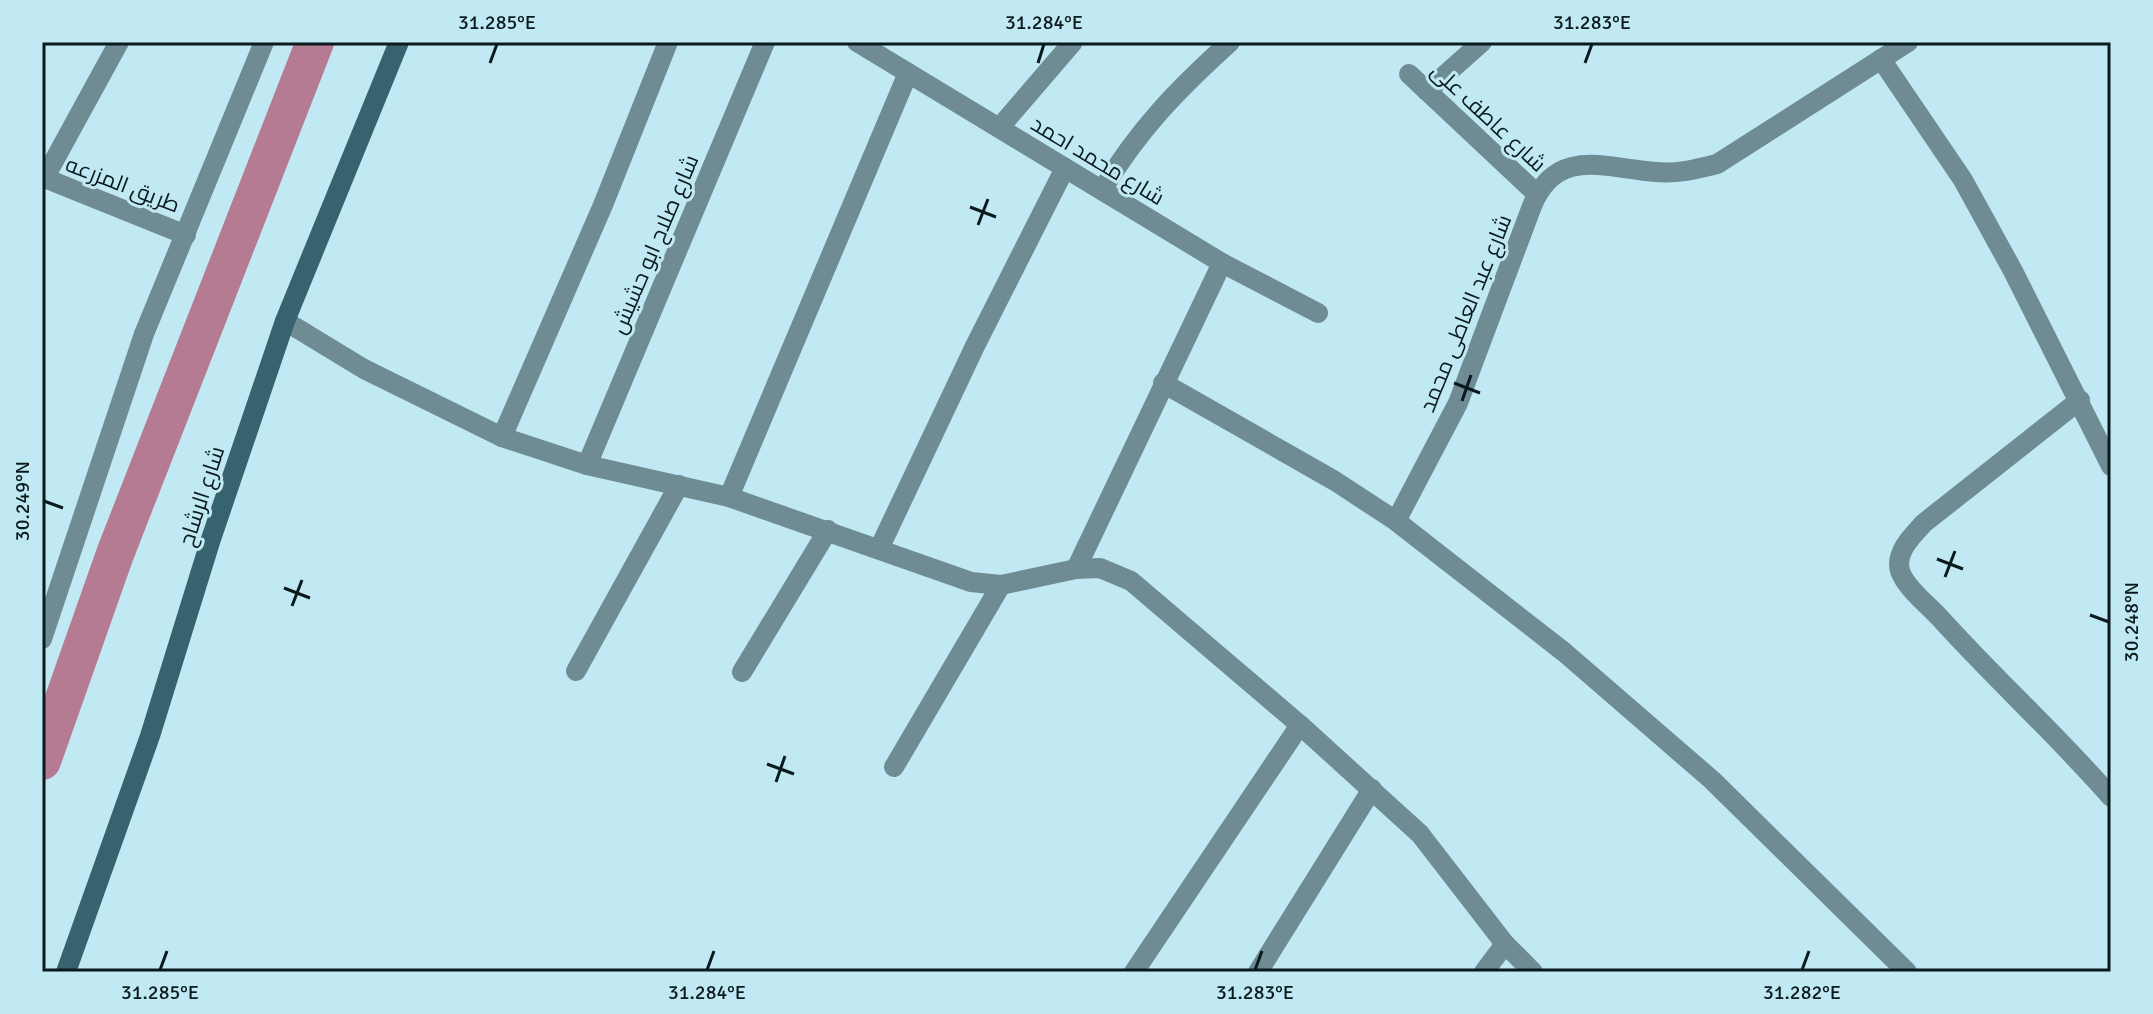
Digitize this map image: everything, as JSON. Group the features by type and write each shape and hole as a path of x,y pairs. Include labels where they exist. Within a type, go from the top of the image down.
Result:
{"street":[{"path":"43,178 119,42"},
{"path":"42,639 144,334 264,42"},
{"name":"شارع الرشاح","path":"66,972 150,736 210,542 285,321 399,42"},
{"path":"502,437 603,205 668,42"},
{"name":"شارع صلاح ابو حشيش","path":"587,465 765,42"},
{"name":"شارع محمد احمد","path":"857,42 1222,263 1318,313"},
{"path":"1000,127 1073,42"},
{"path":"1102,190 1145,125 1171,96 1230,42"},
{"path":"1427,91 1482,42"},
{"path":"1537,194 1545,182 1576,166 1602,165 1675,172 1717,164 1908,42"},
{"path":"1881,59 1963,180 2080,400 2111,466"},
{"path":"729,497 908,73"},
{"name":"شارع عاطف على","path":"1409,74 1537,194"},
{"path":"879,549 975,346 1065,168"},
{"name":"طريق المزرعه","path":"43,178 186,235"},
{"name":"شارع عبد العاطى محمد","path":"1396,521 1458,403 1537,194"},
{"path":"1076,569 1222,263"},
{"path":"285,321 364,369 502,437 587,465 729,497 971,582 1001,585 1076,569 1100,568 1131,581 1300,725 1420,834 1505,944 1533,972"},
{"path":"1163,383 1335,481 1396,521 1564,652 1712,780 1907,972"},
{"path":"2080,400 1924,523 1900,554 1900,570 1908,584 1956,636 2111,797"},
{"path":"576,671 679,485"},
{"path":"742,672 828,530"},
{"path":"894,767 1001,585"},
{"path":"1134,972 1300,725"},
{"path":"1258,972 1372,789"},
{"path":"1484,972 1505,944"}],"waterway":[{"path":"42,761 115,554 315,42"}]}
